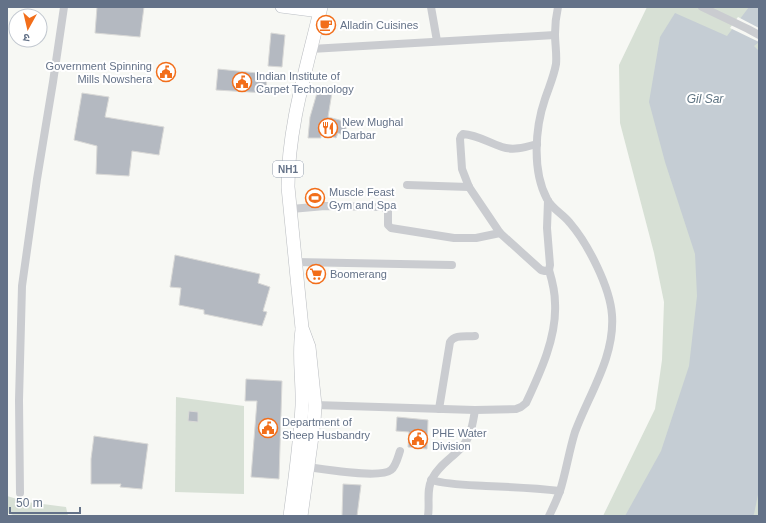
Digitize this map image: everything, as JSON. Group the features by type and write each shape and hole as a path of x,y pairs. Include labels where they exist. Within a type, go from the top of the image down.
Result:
{"highway":[{"name":"NH1","path":"296,512 308,467 315,405 309,347 302,328 288,187 288,172 292,132 320,9"},
{"name":"NH1","path":"296,512 302,405 299,347 302,328"}],"main road":[{"path":"281,7 320,9"}],"street":[{"path":"20,493 19,400 22,286 37,179 54,82 64,7"},
{"path":"432,7 437,41"},
{"path":"549,516 560,491 575,435 583,412 605,363 612,329 612,315 606,286 582,239 568,220 557,212 548,201 542,188 539,174 537,144 540,118 556,64 555,35 558,7"},
{"path":"702,7 758,35"},
{"path":"310,49 555,35"},
{"path":"537,144 516,149 508,148 502,147 484,138 468,134 461,136 460,147 462,169 469,187 500,233 541,270 549,270"},
{"path":"407,185 469,187"},
{"path":"315,405 475,410 516,409 526,403 540,371 555,318 556,302 549,270 550,259 547,228 548,201"},
{"path":"291,209 325,206 383,207 388,210 388,225 391,228 454,238 476,238 500,233"},
{"path":"295,262 452,265"},
{"path":"440,409 450,342 455,337 475,336"},
{"path":"428,516 429,489 431,480 443,464 462,447 469,436 475,410"},
{"path":"308,467 381,474 390,470 395,464 400,450"},
{"path":"431,480 441,483 560,491"}],"shaded area":[{"name":"Gil Sar","path":"647,7 759,7 759,516 603,516 655,409 662,360 664,302 654,253 620,123 619,65"},
{"path":"176,397 244,406 244,494 175,492"},
{"path":"7,496 27,502 66,507 68,516 16,516 7,513"}],"water":[{"name":"Gil Sar","path":"749,7 759,7 759,42 754,46 759,51 759,490 754,514 753,516 625,516 661,451 689,366 697,296 695,254 665,162 649,102 660,37 675,13 727,36"}],"pier":[{"path":"738,17 759,28 759,42 730,28"}],"building":[{"path":"97,7 144,7 140,37 95,33"},
{"path":"271,33 285,35 282,67 268,66"},
{"name":"Indian Institute of Carpet Techonology","path":"218,69 267,74 266,93 216,90"},
{"path":"319,86 333,86 328,117 347,122 345,136 338,133 336,138 321,133 321,138 308,138 310,117"},
{"path":"82,93 109,97 105,117 164,127 159,155 132,151 129,176 96,174 97,146 74,140"},
{"path":"175,255 260,274 258,283 270,287 263,311 267,312 262,326 204,314 204,310 179,305 181,288 170,287"},
{"name":"Department of Sheep Husbandry","path":"246,379 282,381 279,479 251,477 257,401 245,401"},
{"path":"189,411 198,412 198,422 188,421"},
{"name":"PHE Water Division","path":"397,417 428,420 427,449 408,447 409,432 396,431"},
{"path":"94,436 148,444 142,489 120,487 121,484 91,484 91,459"},
{"path":"343,484 361,485 357,516 342,516"}],"place":[{"name":"Alladin Cuisines","path":"326,25"},
{"name":"Government Spinning Mills Nowshera","path":"166,72"},
{"name":"Indian Institute of Carpet Techonology","path":"242,82"},
{"name":"New Mughal Darbar","path":"328,128"},
{"name":"Muscle Feast Gym and Spa","path":"315,198"},
{"name":"Boomerang","path":"316,274"},
{"name":"Department of Sheep Husbandry","path":"268,428"},
{"name":"PHE Water Division","path":"418,439"}]}
